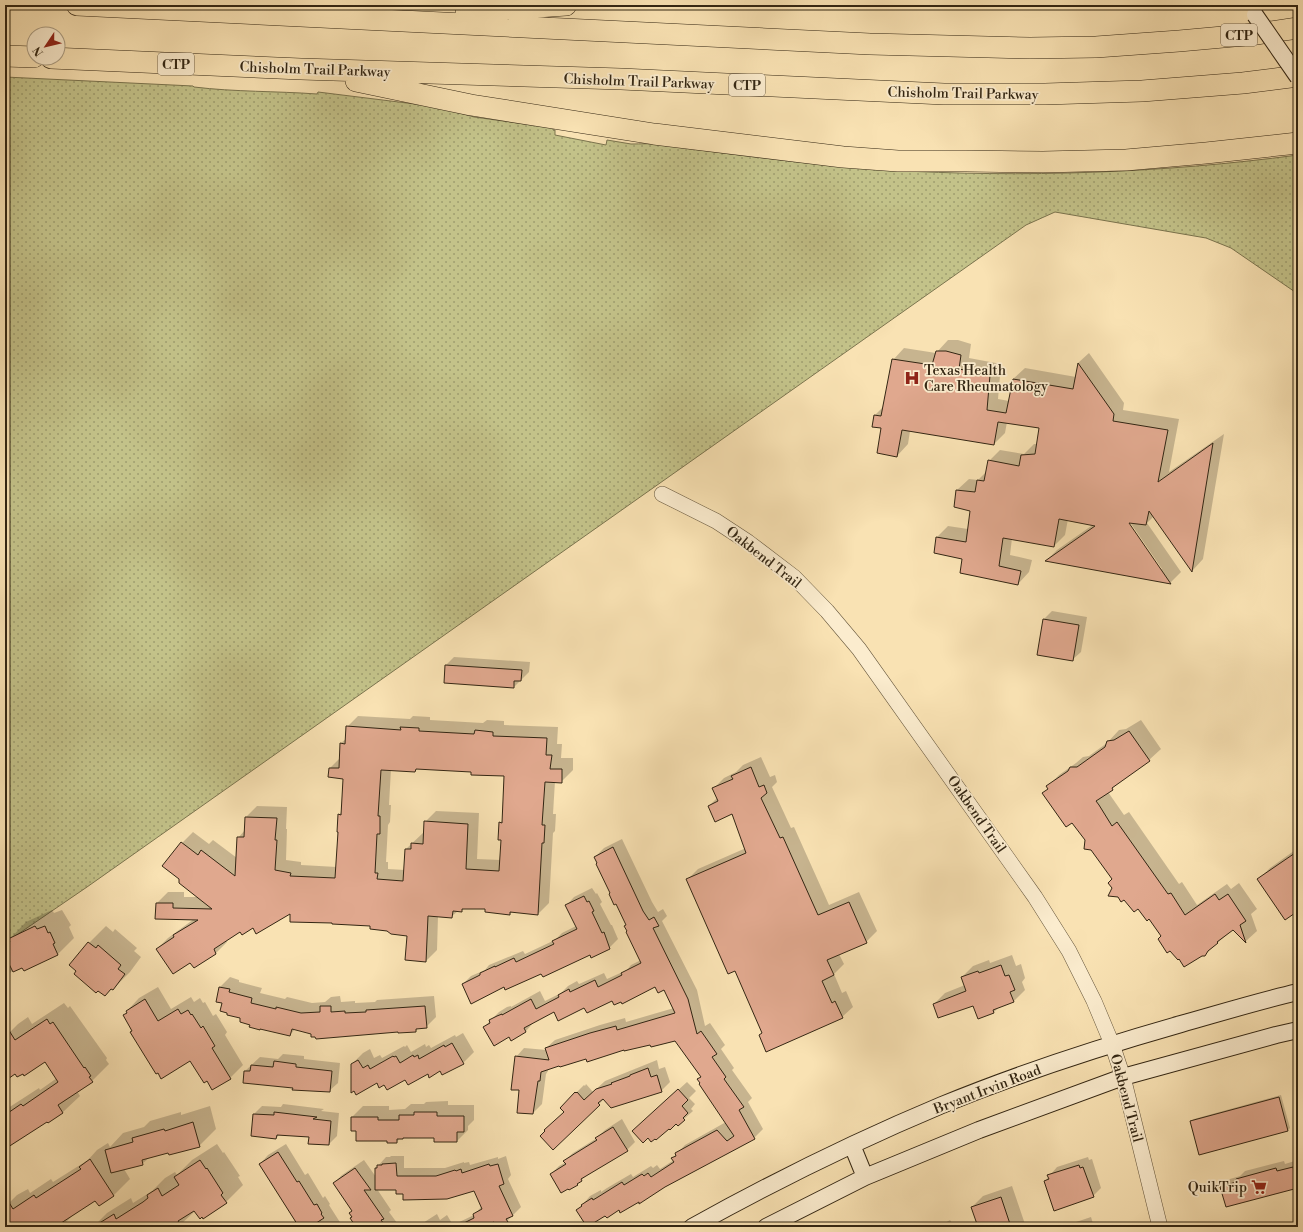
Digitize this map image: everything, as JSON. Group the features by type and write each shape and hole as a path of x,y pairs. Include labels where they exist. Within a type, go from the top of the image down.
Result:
{"highway":[{"name":"CTP","path":"77,5 870,44 1056,48 1096,47 1179,41 1256,34 1298,28"},
{"path":"376,19 566,5"},
{"path":"5,56 26,57"},
{"name":"Chisholm Trail Parkway","path":"66,59 301,69 621,79 944,94 1045,94 1142,91 1243,83 1298,76"},
{"path":"301,69 479,106 654,134 843,158 898,161 1043,162 1126,160 1298,143"}],"main road":[{"path":"1252,10 1298,76"},
{"name":"Bryant Irvin Road","path":"692,1227 776,1182 852,1145 942,1105 1112,1044 1298,992"},
{"path":"766,1227 865,1178 978,1130 1123,1077 1298,1030"},
{"path":"852,1145 865,1178"}],"street":[{"name":"Oakbend Trail","path":"662,494 716,521 748,542 794,578 827,611 859,649 1035,897 1069,951 1094,1001 1112,1044 1123,1077 1160,1227"}],"shaded area":[{"path":"5,77 193,86 209,89 240,91 317,94 318,92 439,107 474,117 553,128 553,130 555,130 555,135 606,145 607,140 631,144 654,144 803,163 887,170 990,174 1041,174 1144,170 1298,155 1298,294 1231,248 1206,238 1055,212 1026,225 87,887 5,943"}],"building":[{"path":"936,351 946,351 961,355 959,369 990,375 987,410 1006,413 1013,379 1073,389 1078,363 1114,414 1113,421 1168,430 1158,482 1213,443 1192,572 1149,511 1146,525 1129,523 1171,584 1045,561 1095,526 1059,519 1054,547 1003,538 999,566 1021,571 1018,585 960,573 962,559 934,553 936,537 966,542 970,511 954,507 956,490 975,492 977,480 984,481 988,460 1019,466 1021,455 1035,454 1039,428 998,422 994,445 902,430 897,457 877,453 881,428 872,427 874,415 881,416 892,359 932,365"},
{"path":"1043,619 1079,625 1073,661 1037,655"},
{"path":"445,665 522,670 521,681 514,681 514,688 444,683"},
{"path":"346,726 401,730 400,727 419,728 419,731 474,734 475,730 493,732 493,736 547,738 546,755 552,755 550,769 562,769 562,783 545,782 542,825 545,825 544,843 542,843 538,915 510,912 510,915 485,912 485,909 462,909 462,912 453,911 452,918 428,916 426,962 405,960 407,936 370,929 370,926 290,922 290,914 256,934 253,928 242,935 240,932 214,949 216,954 194,968 190,963 173,974 156,949 174,937 173,935 198,920 155,919 156,903 173,903 173,908 212,909 179,883 179,879 162,866 181,842 198,855 201,850 235,876 237,837 244,837 245,817 277,818 275,870 291,873 290,876 335,878 338,814 341,815 343,779 328,777 329,768 339,768 340,743 345,744","holes":["416,769 471,772 471,775 504,776 502,823 499,822 498,840 501,840 499,871 466,869 468,824 424,821 423,844 411,843 411,849 405,849 403,881 377,879 378,873 375,873 377,834 380,834 380,816 378,816 381,770 415,772"]},
{"path":"1129,731 1150,761 1112,788 1113,790 1096,801 1112,826 1117,822 1168,894 1171,893 1185,915 1215,894 1219,900 1228,894 1246,921 1240,925 1246,943 1233,930 1217,942 1218,943 1208,951 1205,956 1202,956 1184,967 1179,959 1178,960 1170,951 1167,953 1158,939 1161,936 1149,919 1147,921 1138,909 1134,912 1124,900 1121,902 1118,897 1108,896 1112,888 1108,883 1112,879 1091,850 1084,849 1085,840 1072,823 1066,827 1042,793 1048,789 1046,786 1068,771 1070,767 1077,767 1105,747 1107,741 1114,740"},
{"path":"751,767 759,787 764,785 767,793 761,798 780,838 783,837 818,915 849,902 867,943 827,960 834,975 822,981 832,1003 835,1001 843,1018 766,1052 759,1035 762,1033 735,971 728,974 686,879 746,853 732,814 715,822 708,806 718,801 712,788 733,779 731,776"},
{"path":"613,847 643,911 649,920 654,917 659,926 653,928 688,999 697,1034 701,1031 717,1054 712,1057 726,1077 724,1079 744,1107 739,1110 755,1139 665,1187 639,1204 639,1202 620,1213 619,1210 607,1218 605,1216 587,1227 576,1210 592,1198 593,1200 622,1182 624,1185 642,1174 644,1176 648,1173 651,1177 674,1162 671,1158 676,1156 675,1153 717,1130 727,1141 734,1136 699,1084 700,1083 697,1079 701,1077 675,1041 651,1047 650,1045 624,1050 587,1062 586,1059 541,1072 540,1081 538,1081 533,1114 517,1113 519,1090 511,1090 515,1056 549,1060 545,1048 616,1026 617,1030 675,1013 664,990 658,993 655,987 622,1004 621,1002 614,1005 612,1001 587,1013 584,1008 558,1021 554,1012 524,1028 526,1032 511,1041 509,1037 494,1046 483,1027 490,1023 489,1020 502,1015 531,999 536,1009 559,997 558,995 569,989 570,992 595,980 598,987 622,975 621,973 641,963 626,932 627,931 624,926 626,925 616,904 614,905 594,857"},
{"path":"1298,851 1298,911 1285,920 1257,879"},
{"path":"584,896 587,902 589,901 594,911 592,912 602,933 604,932 610,949 591,958 590,955 543,977 541,974 505,990 504,987 471,1004 462,984 495,966 514,958 516,962 554,944 552,941 577,929 565,905"},
{"path":"35,926 37,929 45,926 48,933 50,932 58,955 24,971 22,968 13,972 5,956 5,944 10,942 8,939"},
{"path":"88,942 96,948 98,945 121,965 118,969 125,974 113,990 111,989 105,996 98,991 96,993 74,974 76,971 69,965"},
{"path":"1001,965 1005,976 1009,975 1015,990 1010,992 1014,1002 993,1010 994,1013 978,1019 973,1006 938,1018 933,1004 966,991 961,977 978,971 979,973"},
{"path":"219,987 230,989 229,992 252,998 251,1003 301,1013 320,1012 320,1006 331,1006 331,1012 345,1011 345,1013 425,1006 427,1028 416,1029 416,1032 398,1032 316,1039 315,1037 311,1037 311,1034 292,1029 290,1036 249,1027 250,1025 240,1022 240,1018 227,1015 227,1013 220,1011 222,1003 216,1002"},
{"path":"145,999 158,1021 178,1009 181,1014 188,1010 201,1028 203,1026 215,1046 212,1048 231,1079 212,1090 207,1081 204,1083 190,1061 161,1079 158,1073 156,1074 130,1032 132,1031 123,1015 127,1013 126,1011"},
{"path":"47,1019 50,1024 53,1022 91,1076 89,1077 93,1082 58,1105 63,1113 5,1149 5,1115 21,1104 23,1106 58,1082 45,1062 24,1076 23,1074 17,1077 15,1074 5,1081 5,1024 15,1040"},
{"path":"452,1043 464,1064 442,1075 440,1071 429,1078 428,1074 408,1085 405,1080 387,1090 384,1085 379,1088 377,1083 356,1095 354,1091 351,1093 351,1064 358,1060 363,1068 368,1065 370,1069 393,1056 396,1056 400,1063 413,1055 414,1057 418,1055 419,1059 444,1045 445,1047"},
{"path":"274,1061 296,1064 296,1067 332,1071 330,1092 292,1090 293,1088 243,1083 244,1071 250,1071 251,1065 273,1067"},
{"path":"648,1068 651,1077 657,1075 662,1092 611,1108 603,1099 598,1103 600,1105 553,1150 540,1136 545,1131 544,1130 564,1112 560,1108 575,1092 577,1092 584,1100 596,1089 612,1084 611,1083"},
{"path":"678,1089 688,1100 682,1106 688,1113 683,1118 685,1120 678,1126 676,1124 656,1140 655,1139 651,1142 648,1138 643,1143 632,1131"},
{"name":"QuikTrip","path":"1279,1097 1288,1131 1199,1155 1190,1121"},
{"path":"274,1112 317,1117 313,1119 331,1121 329,1145 308,1144 309,1137 277,1135 276,1139 251,1136 253,1114 274,1115"},
{"path":"414,1112 437,1112 437,1116 464,1116 464,1132 457,1132 457,1142 434,1142 434,1138 403,1138 397,1139 397,1143 387,1143 387,1141 356,1141 356,1131 351,1131 351,1117 378,1117 378,1120 399,1120 399,1115 414,1115"},
{"path":"193,1122 200,1147 142,1160 143,1165 111,1173 105,1150 133,1142 132,1138 164,1129 165,1131"},
{"path":"613,1127 628,1151 581,1179 582,1181 577,1184 578,1185 561,1193 550,1174 566,1164 563,1161 597,1140 595,1138"},
{"path":"278,1152 297,1182 299,1181 314,1205 317,1204 322,1213 321,1214 324,1218 310,1227 299,1227 259,1164"},
{"path":"90,1159 114,1196 99,1206 95,1201 55,1227 5,1227 5,1196 13,1209 34,1195 36,1198 81,1169 79,1167"},
{"path":"200,1160 223,1193 221,1195 227,1203 203,1219 202,1217 200,1219 194,1211 178,1221 182,1227 93,1227 114,1214 116,1219 143,1202 148,1198 147,1195 158,1188 162,1196 179,1185 174,1177"},
{"path":"396,1163 397,1176 436,1176 461,1169 462,1173 489,1164 490,1166 498,1164 504,1184 499,1186 513,1216 506,1219 508,1222 496,1227 494,1222 483,1227 456,1227 474,1218 473,1214 482,1209 474,1191 447,1199 403,1200 403,1194 396,1194 396,1190 375,1190 375,1168 377,1168 377,1165"},
{"path":"1079,1165 1080,1168 1083,1167 1094,1197 1054,1211 1044,1181 1049,1179 1047,1175"},
{"name":"QuikTrip","path":"1293,1167 1298,1188 1226,1207 1220,1187 1236,1182 1236,1179 1276,1168 1277,1171"},
{"path":"355,1168 371,1190 364,1190 384,1219 381,1220 386,1227 356,1227 350,1218 352,1217 349,1213 352,1211 333,1183"},
{"path":"1001,1197 1011,1227 978,1227 971,1207"}],"place":[{"name":"Texas Health Care Rheumatology","path":"912,378"},
{"name":"QuikTrip","path":"1259,1187"}]}
